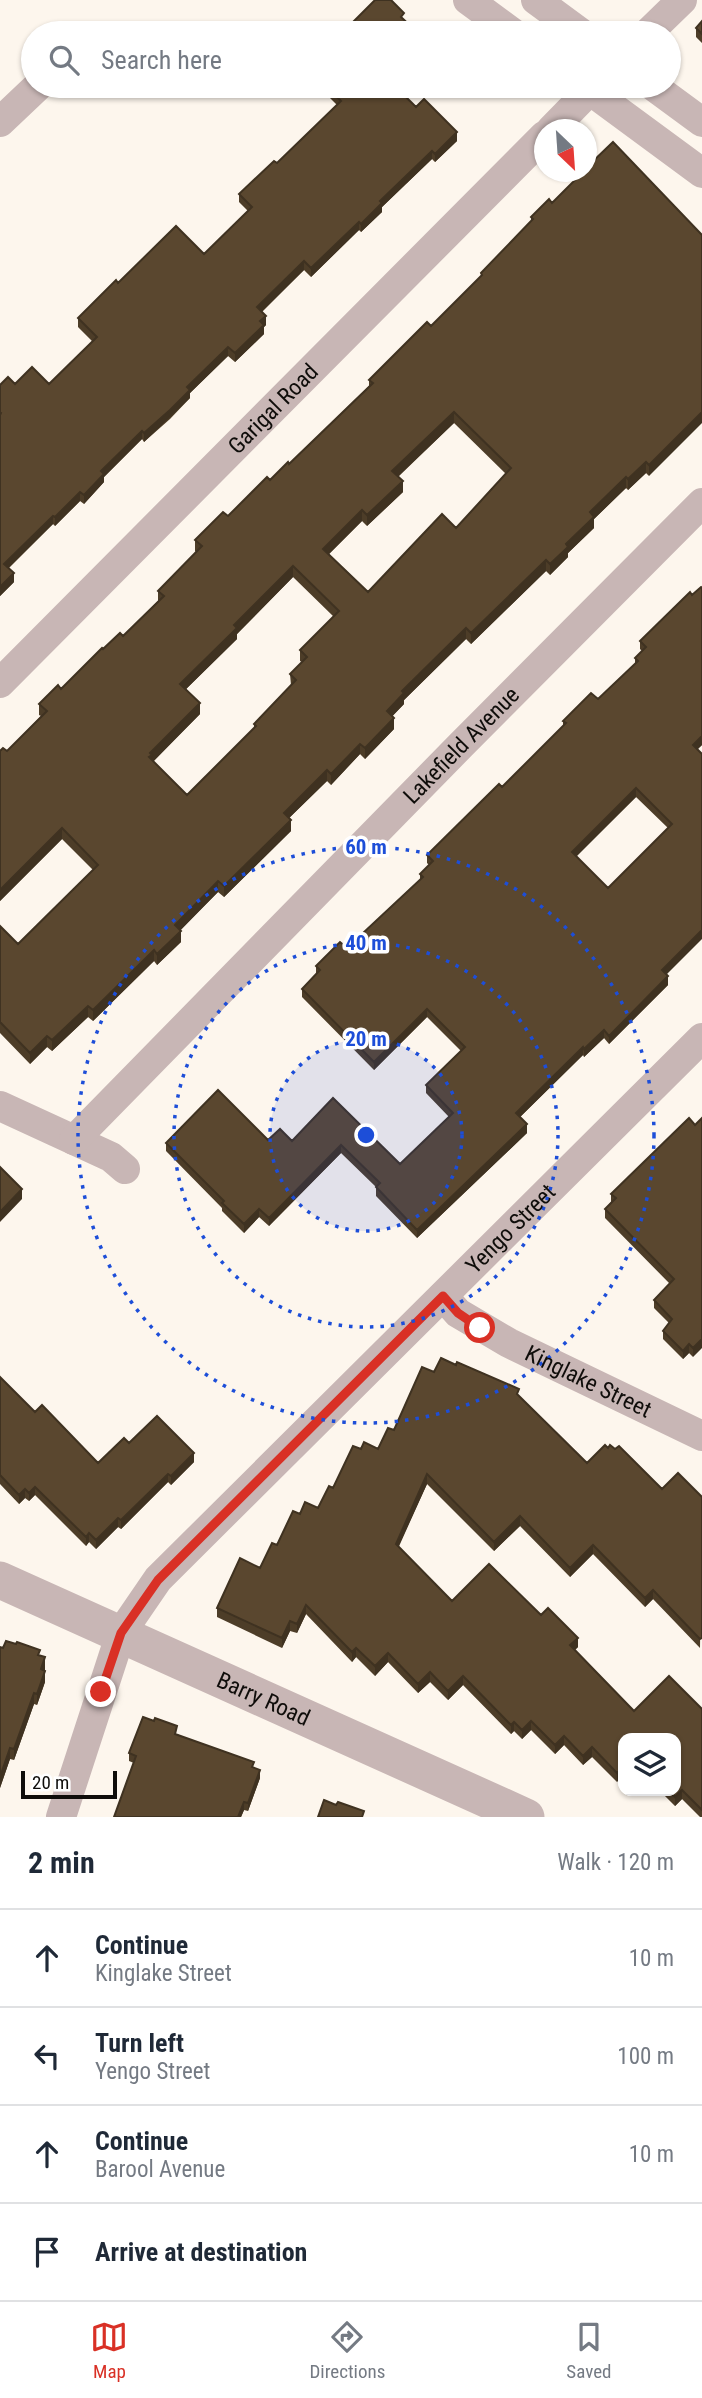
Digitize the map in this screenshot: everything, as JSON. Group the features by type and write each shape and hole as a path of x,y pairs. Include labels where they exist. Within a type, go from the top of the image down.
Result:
{"street":[{"path":"467,0 496,21"},
{"path":"536,0 565,21"},
{"path":"660,21 682,0"},
{"path":"0,122 25,98"},
{"path":"561,119 579,98"},
{"path":"603,98 702,173"},
{"path":"669,98 702,122"},
{"name":"Garigal Road","path":"0,683 534,146"},
{"name":"Lakefield Avenue","path":"74,1140 702,503"},
{"name":"Yengo Street","path":"61,1817 121,1633 158,1580 702,1038"},
{"path":"0,1106 111,1157 125,1169"},
{"name":"Kinglake Street","path":"443,1296 458,1313 509,1343 702,1436"},
{"name":"Barry Road","path":"0,1580 526,1817"}],"building":[{"path":"375,0 391,0 404,13 401,17 405,21 354,21"},
{"path":"702,21 702,34 696,28"},
{"path":"338,98 407,98 416,107 424,99 457,132 435,154 432,151 380,201 382,203 361,224 359,222 311,268 304,261 257,307 266,316 260,321 264,325 235,353 228,347 187,387 190,390 170,410 144,433 142,431 101,471 104,474 84,495 80,492 4,564 14,573 0,587 0,385 8,377 15,384 32,367 49,384 97,337 78,318 116,280 118,283 176,226 204,254 252,207 239,194 274,161 277,163 341,101"},
{"path":"613,142 702,235 702,412 649,465 646,462 628,479 626,477 590,512 594,517 550,564 546,560 471,633 466,628 402,691 404,693 387,711 394,718 365,748 360,744 331,774 327,770 284,813 291,820 224,886 218,881 175,925 181,931 157,954 154,950 93,1010 88,1006 52,1040 47,1036 30,1053 0,1022 0,926 18,944 98,865 62,828 0,890 0,751 3,748 7,751 47,711 39,704 58,685 61,689 102,648 120,633 123,636 164,596 158,591 202,546 195,540 223,512 228,516 267,477 270,480 288,462 289,464 373,383 369,380 427,322 431,326 482,275 549,199 552,203 573,182 597,182 597,157","holes":["454,412 511,468 456,528 442,514 368,592 323,549 362,510 367,515 403,481 392,471","293,566 339,611 300,650 307,657 290,674 296,680 254,724 256,726 187,795 149,757 200,703 180,684 237,628 234,625"]},
{"path":"702,588 702,736 693,745 702,754 702,930 662,970 668,976 609,1036 604,1030 584,1049 583,1047 516,1113 527,1124 417,1230 376,1187 380,1183 341,1145 269,1218 259,1209 244,1224 166,1143 218,1090 268,1140 280,1129 292,1141 333,1098 400,1164 453,1113 426,1085 465,1047 427,1009 374,1062 302,989 320,970 316,966 340,942 347,948 423,877 420,874 433,861 427,855 499,784 502,787 566,723 563,721 591,693 598,699 638,661 635,658 646,647 640,641 690,592 692,595","holes":["636,788 672,824 608,888 572,852"]},
{"path":"689,1118 695,1125 702,1118 702,1339 693,1348 689,1344 683,1351 663,1331 672,1319 654,1300 674,1279 605,1209 616,1198 611,1194"},
{"path":"0,1167 22,1189 0,1212"},
{"path":"441,1358 456,1365 457,1362 519,1389 517,1394 587,1463 605,1445 615,1449 619,1446 662,1489 678,1473 702,1497 700,1639 653,1590 645,1598 593,1545 570,1568 520,1516 494,1542 427,1474 396,1544 452,1601 489,1564 541,1615 548,1608 578,1638 570,1645 634,1711 669,1676 702,1709 702,1810 681,1791 681,1733 618,1733 617,1773 592,1747 583,1756 564,1736 555,1745 531,1721 522,1730 514,1722 511,1725 463,1676 448,1691 430,1672 418,1684 388,1653 375,1666 356,1648 352,1652 306,1605 297,1624 290,1621 282,1638 217,1608 240,1558 260,1568 272,1543 277,1545 293,1511 300,1514 305,1502 318,1508 329,1486 333,1488 353,1446 361,1449 364,1442 378,1449 388,1428 394,1430 422,1367 434,1372"},
{"path":"0,1377 35,1412 42,1405 98,1463 124,1438 129,1443 157,1416 194,1453 96,1540 89,1533 86,1537 35,1487 29,1493 25,1489 19,1495 0,1475"},
{"path":"6,1641 40,1650 38,1655 45,1657 41,1669 45,1671 14,1749 10,1748 0,1777 0,1647 3,1648"},
{"path":"143,1717 154,1721 155,1718 177,1726 175,1734 254,1762 252,1767 260,1770 248,1803 244,1802 238,1817 114,1817 136,1756 129,1753"},
{"path":"324,1800 364,1811 362,1817 318,1817"}],"route":[{"path":"101,1692 121,1633 158,1580 443,1296 458,1313 480,1328"}]}
